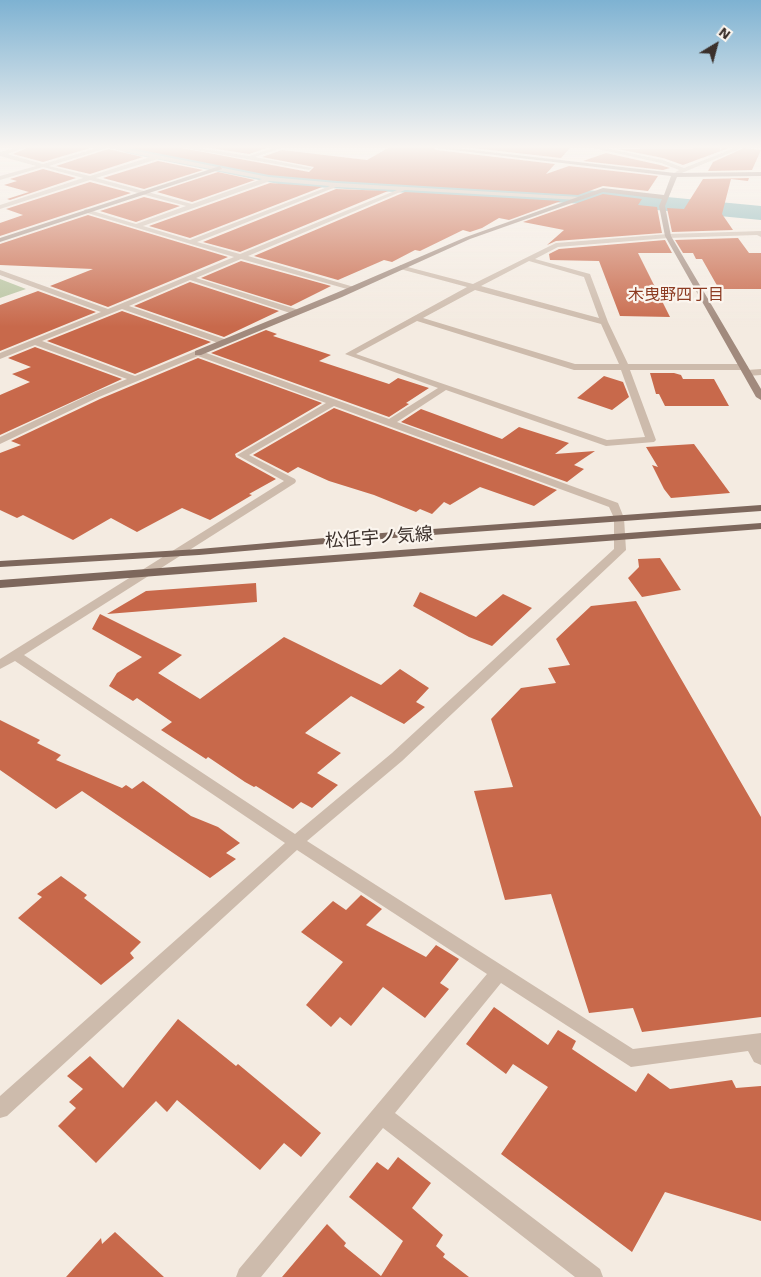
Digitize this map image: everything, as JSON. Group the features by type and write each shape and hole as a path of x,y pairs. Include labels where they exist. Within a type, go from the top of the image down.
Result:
{"main road":[{"name":"松任宇ノ気線","path":"0,564 180,553 761,508"},
{"name":"松任宇ノ気線","path":"0,584 761,526"}],"street":[{"path":"0,240 96,208"},
{"path":"136,226 188,208"},
{"path":"190,242 279,208"},
{"path":"0,356 359,208"},
{"path":"0,441 135,379 468,238 553,208"},
{"path":"664,208 668,236 761,397"},
{"path":"86,211 351,289"},
{"path":"529,259 587,276 604,322 625,368 651,440 606,443 349,354 474,287 556,245 668,236 759,233 761,235"},
{"path":"403,266 604,322"},
{"path":"0,272 109,312"},
{"path":"190,278 296,312"},
{"path":"122,306 224,342"},
{"path":"416,318 574,368 746,370 761,372"},
{"path":"36,342 135,379"},
{"path":"0,1109 296,842 397,756 620,550 619,518 614,504 198,353"},
{"path":"391,422 445,387"},
{"path":"0,665 292,481 242,455 334,402"},
{"path":"16,656 296,842 631,1058 758,1046"},
{"path":"247,1277 499,973"},
{"path":"382,1115 592,1277"}],"green space":[{"path":"0,279 26,289 0,298"}],"building":[{"path":"87,208 0,236 0,223 23,215 6,209"},
{"path":"111,208 176,208 136,222 100,211"},
{"path":"201,208 269,208 190,238 149,226"},
{"path":"289,208 348,208 240,252 203,242"},
{"path":"368,208 543,208 509,220 499,218 482,228 470,232 463,230 420,251 415,250 392,262 384,260 338,280 254,256"},
{"path":"564,208 657,208 662,233 556,241 547,245 564,230 523,222"},
{"path":"667,208 724,208 722,214 733,230 672,232"},
{"path":"88,215 228,257 108,307 50,286 93,269 0,265 0,244"},
{"path":"738,238 749,253 761,253 761,289 719,289 702,259 696,259 693,253 683,253 675,240"},
{"path":"665,240 672,253 638,253 670,317 620,316 599,261 550,260 549,254 559,249"},
{"path":"241,261 331,286 291,306 201,278"},
{"path":"190,282 279,311 224,337 134,306"},
{"path":"38,291 96,312 0,351 0,305"},
{"path":"122,311 211,342 135,374 47,341"},
{"path":"266,330 277,334 273,336 331,355 319,361 389,384 398,378 429,388 389,417 211,353"},
{"path":"35,347 122,379 0,435 0,395 30,382 12,374 31,367 8,358"},
{"path":"198,358 322,403 235,454 236,457 276,479 249,494 252,495 210,520 182,508 137,532 111,518 73,540 23,515 17,518 0,510 0,453 21,445 11,441 100,399"},
{"path":"650,373 674,373 681,375 683,379 714,379 729,406 665,406 659,394 656,394"},
{"path":"604,376 623,382 629,397 612,410 577,398"},
{"path":"334,408 557,490 534,506 480,487 450,505 444,502 432,514 420,509 416,512 374,495 329,481 298,467 288,473 253,455"},
{"path":"421,409 502,439 519,427 569,443 555,454 595,451 574,465 584,469 567,482 401,422"},
{"path":"694,444 730,493 671,498 664,489 652,465 658,467 646,447"},
{"path":"660,558 681,590 642,597 628,578 639,567 638,559"},
{"path":"256,583 257,602 107,614 146,591"},
{"path":"420,592 476,617 503,594 532,608 492,646 469,637 413,606"},
{"path":"636,601 761,817 761,1017 642,1032 633,1008 589,1013 551,894 505,900 474,791 513,787 491,719 521,688 556,683 548,668 570,665 556,639 591,606"},
{"path":"100,614 182,655 158,673 200,699 284,637 381,685 400,669 429,688 416,702 425,707 404,724 351,696 305,733 341,753 317,773 338,785 312,808 301,802 293,809 256,786 254,787 245,782 208,757 206,759 161,730 172,722 137,698 133,701 109,686 117,673 142,657 92,629"},
{"path":"0,720 40,740 37,743 61,755 56,760 122,788 126,785 132,789 143,781 191,816 218,827 240,843 226,853 236,859 210,878 82,791 56,809 0,770"},
{"path":"61,876 87,895 84,898 141,942 130,953 134,958 101,985 18,918 42,897 37,894"},
{"path":"361,895 382,909 366,925 426,957 436,945 459,959 440,983 449,989 425,1018 383,987 351,1026 340,1017 331,1027 306,1005 343,962 301,932 333,901 346,910"},
{"path":"494,1007 548,1045 558,1030 576,1041 572,1049 636,1092 648,1073 670,1089 732,1080 736,1088 761,1086 761,1221 665,1192 632,1252 501,1154 548,1087 513,1064 506,1074 466,1044"},
{"path":"178,1019 236,1066 238,1064 321,1133 301,1157 284,1143 260,1170 177,1100 167,1112 156,1101 96,1163 58,1126 76,1108 69,1102 83,1089 67,1076 90,1056 123,1088"},
{"path":"398,1157 431,1183 412,1208 443,1235 436,1246 445,1254 443,1257 469,1277 282,1277 327,1224 346,1243 344,1246 381,1276 403,1241 349,1197 377,1162 388,1170"},
{"path":"115,1232 164,1277 66,1277 101,1238 102,1244"}],"waterway":[{"path":"705,208 761,213"}],"district":[{"name":"木曳野四丁目","path":"676,295"}]}
